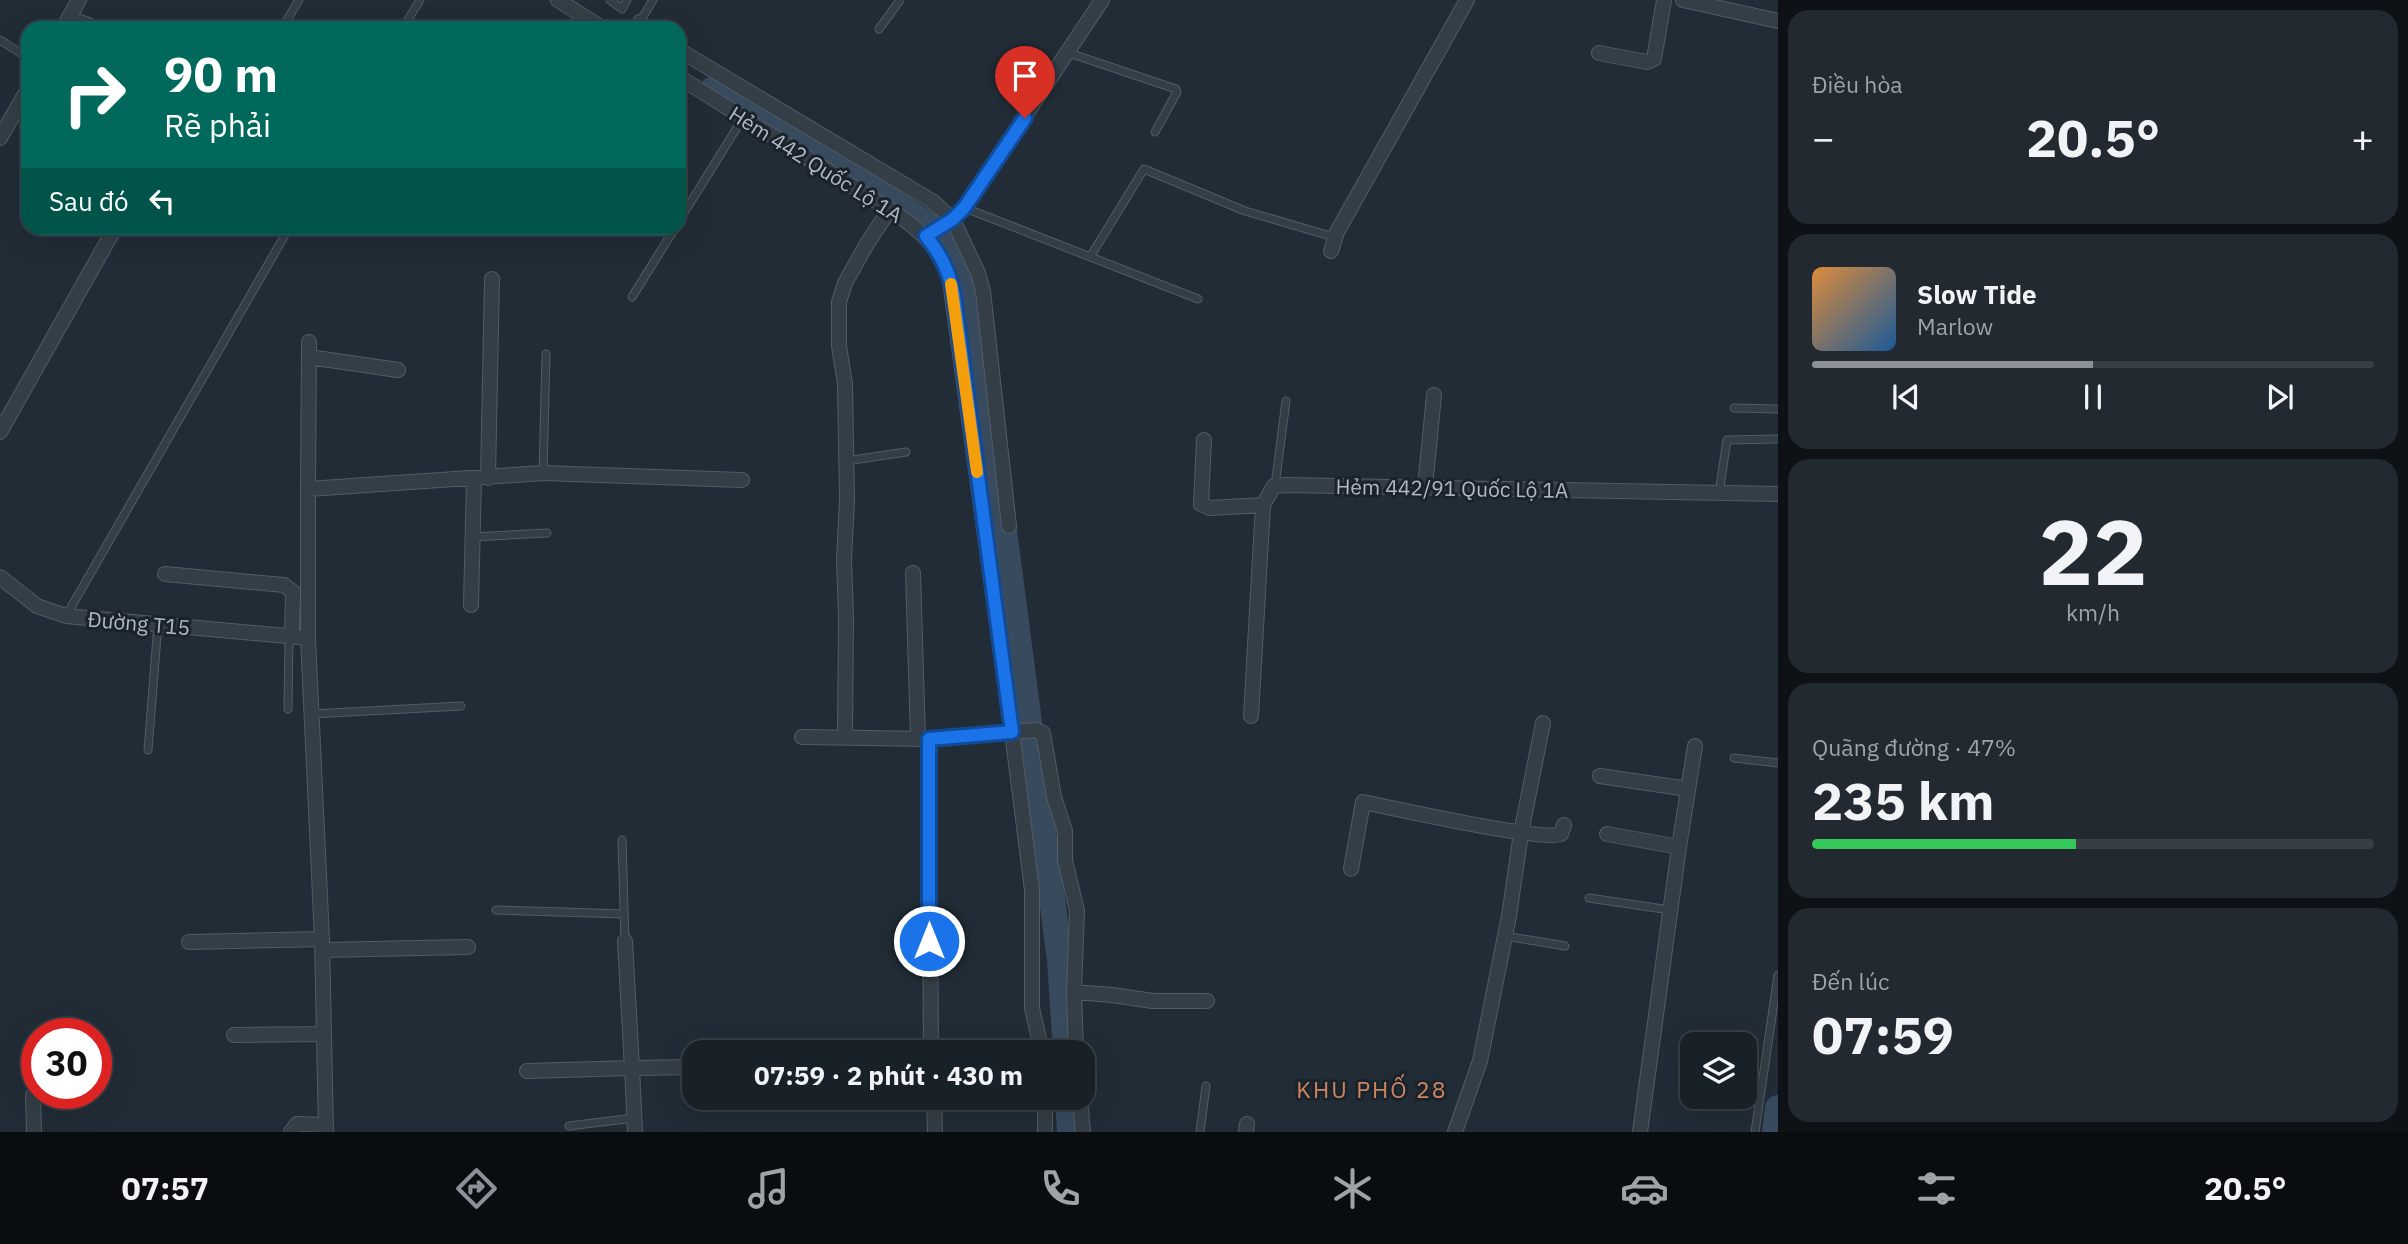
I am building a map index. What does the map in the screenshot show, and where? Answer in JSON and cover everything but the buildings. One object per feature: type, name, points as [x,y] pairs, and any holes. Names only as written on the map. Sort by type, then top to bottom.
[{"type":"street","points":[[67,21],[79,0]]},
{"type":"street","points":[[558,0],[591,21]]},
{"type":"street","points":[[932,232],[953,219],[964,208],[1102,0]]},
{"type":"street","points":[[1333,244],[1467,0]]},
{"type":"street","points":[[1599,53],[1647,62],[1654,59],[1664,0]]},
{"type":"street","points":[[1691,1],[1778,21]]},
{"type":"street","points":[[686,54],[932,201],[953,219],[983,291],[1009,526]]},
{"type":"street","name":"Hẻm 442 Quốc Lộ 1A","points":[[686,85],[932,232],[949,274],[1014,732],[1032,890],[1032,1008],[1039,1040]]},
{"type":"street","points":[[0,138],[21,101]]},
{"type":"street","points":[[845,737],[845,384],[839,346],[839,302],[845,283],[890,209]]},
{"type":"street","points":[[0,432],[110,235]]},
{"type":"street","points":[[471,605],[472,537],[481,478],[492,279]]},
{"type":"street","points":[[291,1132],[297,1124],[326,1129],[323,944],[308,638],[309,349],[398,370]]},
{"type":"street","points":[[1425,488],[1434,395]]},
{"type":"street","points":[[1204,440],[1201,505],[1210,508],[1263,505]]},
{"type":"street","points":[[308,489],[543,473],[742,480]]},
{"type":"street","points":[[1251,716],[1263,505],[1275,486]]},
{"type":"street","name":"Hẻm 442/91 Quốc Lộ 1A","points":[[1275,486],[1778,494]]},
{"type":"street","points":[[913,573],[923,739],[931,1040]]},
{"type":"street","points":[[165,574],[284,585],[293,592],[290,636]]},
{"type":"street","name":"Đường T15","points":[[0,577],[37,606],[66,616],[308,638]]},
{"type":"street","points":[[1455,1132],[1479,1061],[1544,723]]},
{"type":"street","points":[[802,737],[923,739],[1041,731],[1045,736],[1054,797],[1065,831],[1065,860],[1077,911],[1074,992],[1076,1040]]},
{"type":"street","points":[[1640,1132],[1695,746]]},
{"type":"street","points":[[1600,776],[1688,789]]},
{"type":"street","points":[[1351,869],[1363,802],[1521,833],[1555,837],[1561,834],[1564,825]]},
{"type":"street","points":[[1607,834],[1679,847]]},
{"type":"street","points":[[625,941],[635,1125]]},
{"type":"street","points":[[189,942],[468,947]]},
{"type":"street","points":[[1074,992],[1153,1001],[1207,1001]]},
{"type":"street","points":[[234,1035],[324,1034]]},
{"type":"street","points":[[527,1071],[682,1067]]},
{"type":"street","points":[[33,1109],[34,1132]]},
{"type":"street","points":[[934,1110],[935,1132]]},
{"type":"street","points":[[1045,1110],[1045,1132]]},
{"type":"street","points":[[1081,1110],[1083,1132]]},
{"type":"lane","points":[[286,21],[299,0]]},
{"type":"lane","points":[[407,21],[419,0]]},
{"type":"lane","points":[[610,0],[622,9],[627,0]]},
{"type":"lane","points":[[644,21],[653,0]]},
{"type":"lane","points":[[879,29],[900,0]]},
{"type":"lane","points":[[0,40],[21,54]]},
{"type":"lane","points":[[1069,52],[1176,89],[1177,92],[1155,132]]},
{"type":"lane","points":[[686,209],[743,117]]},
{"type":"lane","points":[[1090,257],[1139,173],[1144,169],[1333,244]]},
{"type":"lane","points":[[964,208],[1198,299]]},
{"type":"lane","points":[[66,616],[285,235]]},
{"type":"lane","points":[[632,297],[671,235]]},
{"type":"lane","points":[[543,473],[547,354]]},
{"type":"lane","points":[[1275,486],[1286,401]]},
{"type":"lane","points":[[1734,408],[1778,409]]},
{"type":"lane","points":[[1719,493],[1727,440],[1778,439]]},
{"type":"lane","points":[[846,461],[906,452]]},
{"type":"lane","points":[[472,537],[547,533]]},
{"type":"lane","points":[[148,750],[158,625]]},
{"type":"lane","points":[[288,709],[290,636]]},
{"type":"lane","points":[[312,713],[461,706]]},
{"type":"lane","points":[[1734,758],[1778,763]]},
{"type":"lane","points":[[622,840],[625,941]]},
{"type":"lane","points":[[1589,898],[1670,910]]},
{"type":"lane","points":[[496,911],[624,914]]},
{"type":"lane","points":[[1505,936],[1565,946]]},
{"type":"lane","points":[[1755,1132],[1778,975]]},
{"type":"lane","points":[[1200,1132],[1206,1086]]},
{"type":"lane","points":[[569,1126],[635,1125]]},
{"type":"waterway","points":[[712,90],[853,175],[933,228],[957,248],[967,270],[975,308],[1060,960],[1065,1040]]},
{"type":"waterway","points":[[1775,1132],[1778,1108]]},
{"type":"waterway","points":[[1069,1110],[1070,1132]]},
{"type":"slow traffic","points":[[951,284],[977,472]]},
{"type":"district","name":"KHU PHỐ 28","points":[[1372,1089]]},
{"type":"route","points":[[929,941],[929,739],[1012,732],[954,295],[941,256],[926,236],[953,219],[964,208],[1025,118]]}]
